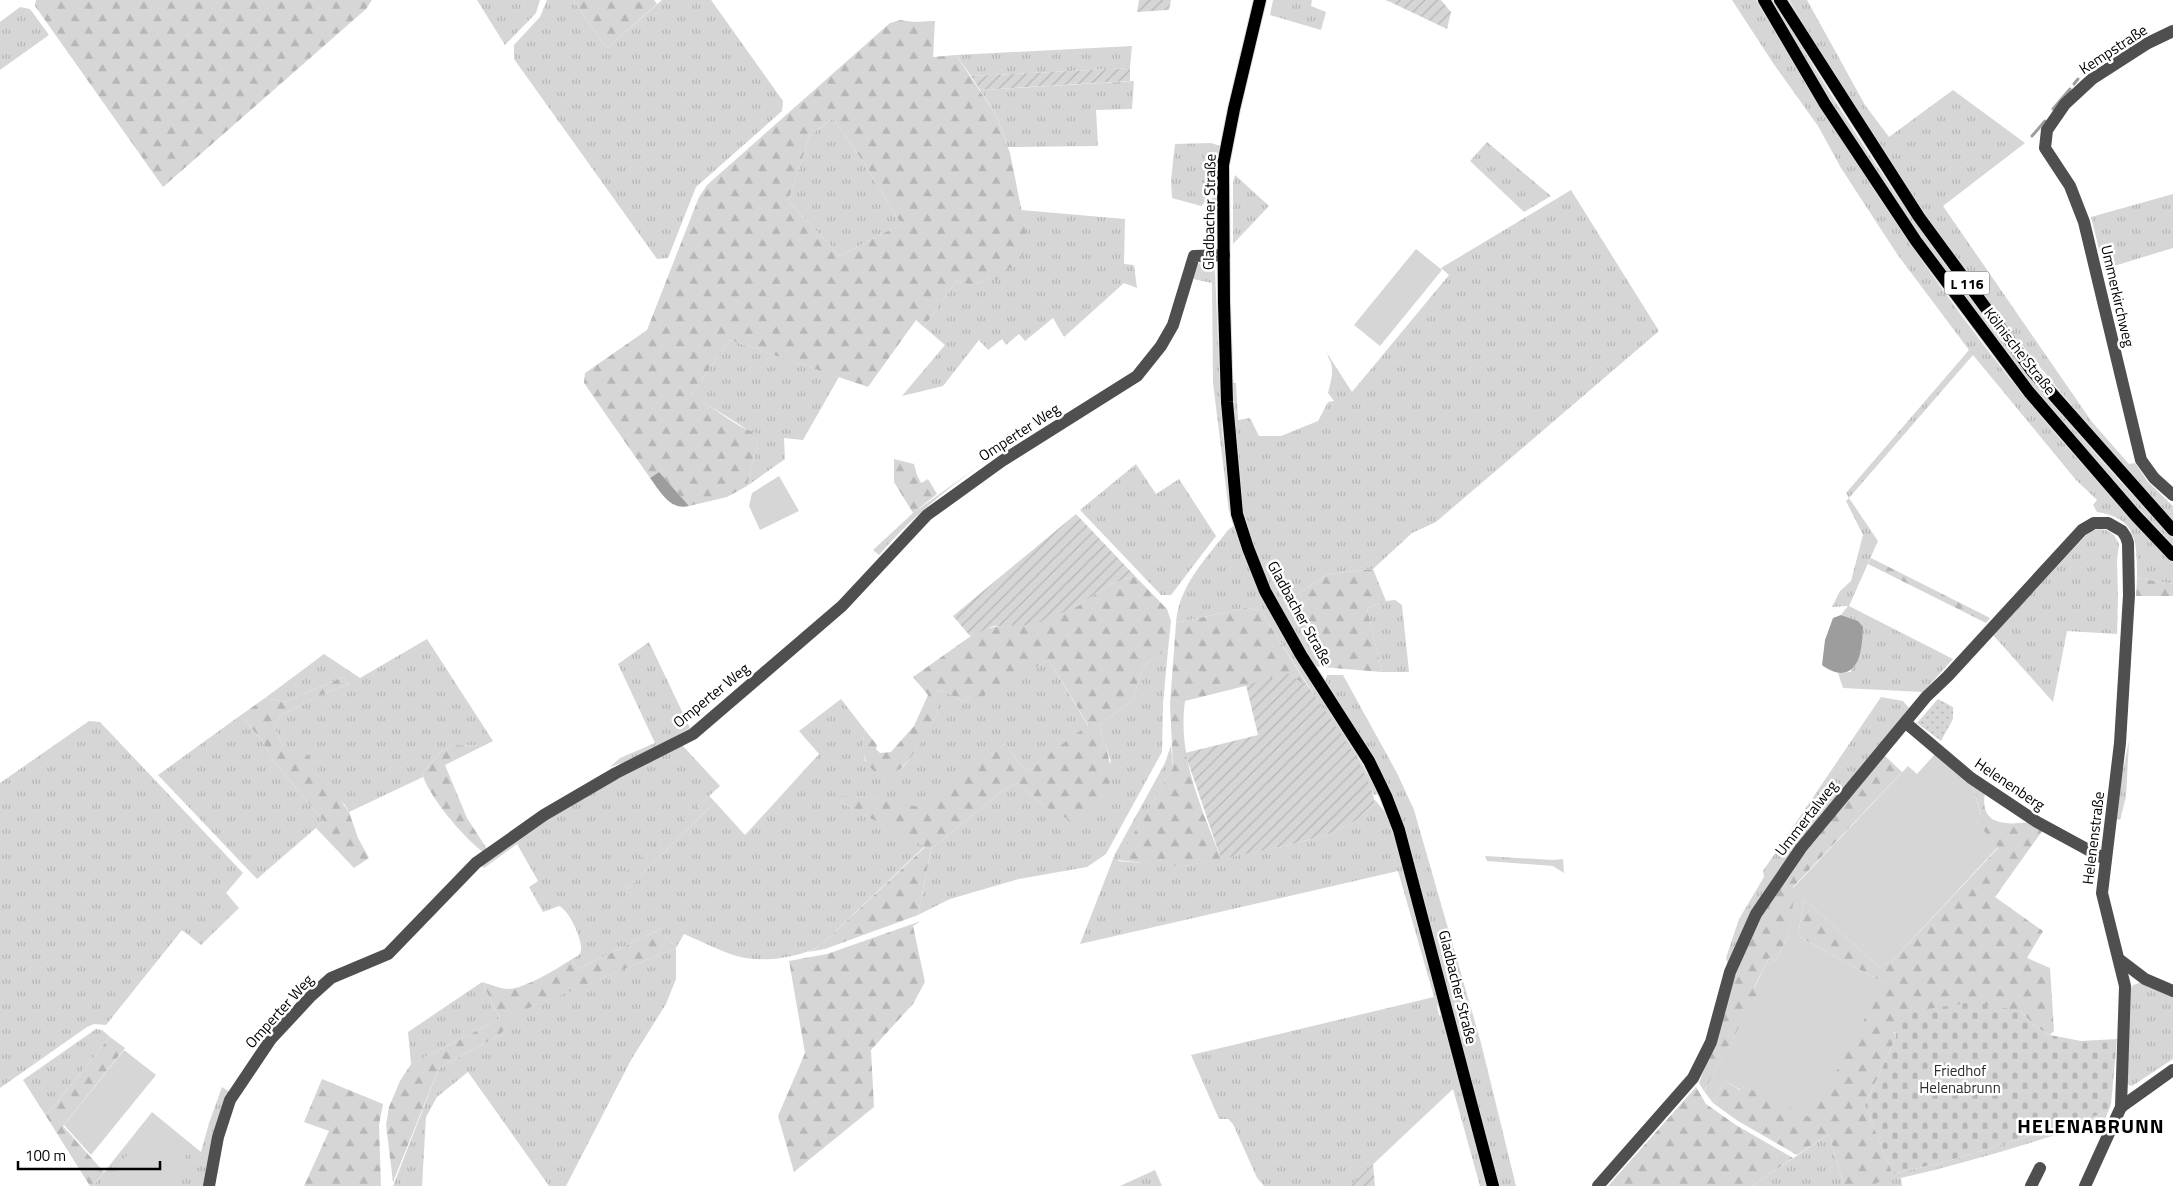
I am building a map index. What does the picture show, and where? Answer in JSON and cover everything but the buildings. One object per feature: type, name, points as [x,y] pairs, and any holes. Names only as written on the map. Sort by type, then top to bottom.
[{"type":"main road","name":"Gladbacher Straße","points":[[1260,0],[1234,109],[1223,165],[1227,402],[1237,514],[1265,591],[1301,656],[1369,761],[1396,822],[1415,885],[1493,1186]]},
{"type":"main road","name":"Kölnische Straße","points":[[1764,0],[1825,104],[1916,241],[2029,392],[2136,516],[2173,555]]},
{"type":"main road","name":"Kölnische Straße","points":[[1780,0],[1919,217],[2032,371],[2173,530]]},
{"type":"street","name":"Kempstraße","points":[[2045,148],[2047,130],[2065,104],[2092,80],[2141,48],[2173,32]]},
{"type":"street","name":"Ummerkirchweg","points":[[2045,148],[2070,186],[2084,222],[2141,460],[2154,478],[2173,495]]},
{"type":"street","name":"Omperter Weg","points":[[209,1186],[218,1137],[230,1100],[271,1039],[331,978],[388,954],[476,863],[544,815],[616,773],[693,734],[842,606],[926,515],[1002,461],[1137,376],[1161,346],[1173,325],[1194,256],[1224,254]]},
{"type":"street","name":"Ummertalweg","points":[[1598,1186],[1693,1078],[1711,1042],[1730,972],[1756,914],[1801,848],[1875,756],[1906,723],[1926,697],[1948,676],[2082,530],[2094,523],[2108,523]]},
{"type":"street","name":"Helenenstraße","points":[[2085,1186],[2121,1107],[2125,986],[2102,893],[2120,742],[2129,595],[2128,544],[2122,531],[2108,523]]},
{"type":"street","name":"Helenenberg","points":[[1906,723],[1971,778],[2037,822],[2105,859]]},
{"type":"street","points":[[2120,960],[2146,979],[2173,991]]},
{"type":"street","points":[[2121,1107],[2173,1070]]},
{"type":"street","points":[[2031,1186],[2040,1168]]},
{"type":"green space","points":[[36,0],[372,0],[366,9],[163,187],[35,6]]},
{"type":"green space","points":[[477,0],[540,0],[536,13],[505,45]]},
{"type":"green space","points":[[547,0],[573,0],[607,48],[662,0],[711,0],[783,101],[782,111],[696,187],[668,258],[657,259],[514,59],[514,45],[540,17]]},
{"type":"green space","points":[[573,0],[654,0],[657,4],[607,48]]},
{"type":"green space","points":[[1139,0],[1171,0],[1169,10],[1137,12]]},
{"type":"green space","points":[[1273,0],[1312,0],[1311,6],[1326,12],[1321,30],[1270,15]]},
{"type":"green space","points":[[1386,0],[1441,0],[1451,12],[1447,29]]},
{"type":"green space","points":[[1732,0],[1756,0],[1845,146],[1941,288],[2010,379],[2049,426],[2173,563],[2173,584],[2137,578],[2137,554],[2132,534],[2128,527],[2121,520],[2097,512],[2093,505],[2097,500],[2076,480],[1973,355],[1849,498],[1846,493],[1969,350],[1897,254],[1841,168],[1818,126],[1773,63]]},
{"type":"green space","points":[[1769,0],[1774,0],[1862,143],[1957,281],[2061,413],[2116,477],[2173,538],[2173,546],[2041,396],[1948,277],[1861,149]]},
{"type":"green space","points":[[1789,0],[1807,0],[1865,105],[1889,137],[1953,90],[2025,143],[1943,206],[2092,422],[2129,464],[2135,463],[2148,482],[2173,506],[2173,521],[2058,389],[1951,252],[1867,128]]},
{"type":"green space","points":[[20,7],[30,9],[49,35],[0,70],[0,22]]},
{"type":"green space","points":[[900,20],[914,22],[935,21],[933,57],[956,55],[996,115],[1010,153],[1026,232],[1025,249],[1020,261],[1018,259],[999,280],[990,277],[973,284],[956,281],[924,327],[916,320],[868,387],[730,340],[691,394],[741,427],[760,434],[747,486],[727,497],[689,506],[659,472],[650,478],[584,383],[585,373],[647,330],[699,197],[707,185],[890,23]],"holes":[[[833,118],[866,166],[901,224],[840,256],[788,201],[810,135]]]},
{"type":"green space","points":[[1132,46],[1130,68],[971,76],[956,55]]},
{"type":"green space","points":[[1130,68],[1130,81],[980,90],[971,76]]},
{"type":"green space","points":[[1134,81],[1132,109],[1096,110],[1098,146],[1008,147],[996,115],[980,90]]},
{"type":"green space","points":[[833,118],[866,166],[901,224],[840,256],[788,201],[810,135]]},
{"type":"green space","points":[[1487,142],[1551,196],[1524,212],[1470,161]]},
{"type":"green space","points":[[1211,143],[1220,146],[1216,171],[1216,229],[1211,234],[1206,234],[1204,229],[1212,202],[1211,182],[1204,203],[1201,206],[1172,198],[1171,180],[1175,144]]},
{"type":"green space","points":[[1235,175],[1269,206],[1233,244],[1233,183]]},
{"type":"green space","points":[[1571,190],[1659,331],[1436,522],[1412,533],[1373,569],[1328,574],[1290,599],[1333,668],[1313,666],[1290,627],[1260,566],[1252,545],[1241,502],[1237,473],[1231,383],[1236,383],[1238,420],[1250,418],[1259,436],[1281,436],[1318,421],[1328,402],[1334,401],[1328,393],[1332,366],[1325,350],[1352,392],[1449,275],[1441,268]]},
{"type":"green space","points":[[2173,194],[2173,248],[2104,269],[2091,217]]},
{"type":"green space","points":[[1021,210],[1125,219],[1124,264],[1134,265],[1137,288],[1124,283],[1064,337],[1053,318],[1025,341],[1019,334],[1006,345],[1002,339],[988,350],[979,340],[943,386],[902,396],[945,345],[924,327],[956,281],[973,284],[990,277],[1026,232]]},
{"type":"green space","points":[[1416,249],[1442,270],[1380,346],[1354,325]]},
{"type":"green space","points":[[1204,261],[1211,264],[1215,271],[1222,431],[1232,504],[1229,512],[1213,383],[1212,283],[1193,279],[1198,264]]},
{"type":"green space","points":[[730,340],[839,377],[803,440],[784,438],[785,459],[747,486],[758,442],[751,432],[691,394]]},
{"type":"green space","points":[[894,459],[914,464],[921,483],[928,479],[937,494],[913,513],[894,482]]},
{"type":"green space","points":[[1136,464],[1156,494],[1179,479],[1216,536],[1171,595],[1161,595],[1080,510]]},
{"type":"green space","points":[[980,465],[927,507],[879,555],[873,550],[913,513]]},
{"type":"green space","points":[[779,476],[799,511],[760,530],[749,506],[752,493]]},
{"type":"green space","points":[[1849,498],[1878,541],[1849,606],[1953,659],[1923,692],[1843,688],[1838,673],[1851,672],[1858,621],[1841,615],[1848,606],[1832,607],[1840,591],[1851,581],[1863,535],[1846,501]]},
{"type":"green space","points":[[1076,514],[1135,576],[1111,584],[1076,607],[1032,625],[994,626],[970,636],[953,616]]},
{"type":"green space","points":[[1235,525],[1259,588],[1273,618],[1378,794],[1374,795],[1363,771],[1260,610],[1245,608],[1176,623],[1182,597],[1195,573],[1228,530]]},
{"type":"green space","points":[[2098,529],[2106,530],[2114,535],[2119,544],[2117,561],[2117,634],[2067,631],[2053,702],[1993,635],[2089,532]]},
{"type":"green space","points":[[1871,558],[1990,618],[1986,623],[1868,564]]},
{"type":"green space","points":[[1373,569],[1386,601],[1367,608],[1382,672],[1333,668],[1290,599],[1328,574]]},
{"type":"green space","points":[[1135,576],[1167,609],[1171,621],[1168,650],[1151,659],[1146,664],[1140,674],[1134,700],[1099,725],[1106,746],[1110,777],[1105,797],[1098,807],[1075,823],[1044,806],[1018,783],[1005,789],[931,849],[918,915],[825,949],[808,952],[820,946],[925,847],[840,802],[842,796],[860,796],[919,807],[1005,744],[1026,771],[1088,725],[1049,660],[972,702],[969,697],[963,702],[948,693],[937,690],[935,696],[938,712],[923,740],[900,769],[882,774],[870,767],[864,754],[863,737],[865,730],[877,745],[876,749],[880,753],[891,752],[914,726],[928,695],[913,677],[978,631],[1076,607],[1111,584]]},
{"type":"green space","points":[[2137,578],[2173,584],[2173,596],[2136,596]]},
{"type":"green space","points":[[1395,600],[1402,605],[1409,672],[1382,672],[1367,608],[1386,601]]},
{"type":"green space","points":[[1245,608],[1260,610],[1306,683],[1302,683],[1289,675],[1185,701],[1183,722],[1188,762],[1199,801],[1221,859],[1184,866],[1118,860],[1173,768],[1170,704],[1176,623]]},
{"type":"green space","points":[[427,639],[493,741],[483,746],[453,745],[443,750],[422,773],[423,777],[349,812],[345,805],[283,747],[275,729],[280,716],[316,697],[349,684],[343,677],[285,702],[265,698],[324,654],[360,678]]},
{"type":"green space","points":[[649,642],[690,728],[637,758],[610,767],[620,758],[655,743],[618,664]]},
{"type":"green space","points":[[1168,650],[1163,704],[1162,752],[1106,854],[1087,867],[1019,879],[950,899],[918,915],[931,849],[1005,789],[1018,783],[1044,806],[1111,762],[1099,725],[1134,700],[1140,674],[1146,664],[1151,659]]},
{"type":"green space","points":[[1049,660],[1088,726],[1026,771],[1005,744],[919,808],[860,796],[840,802],[925,846],[820,946],[784,958],[754,959],[730,954],[684,934],[676,948],[660,929],[578,969],[572,959],[579,955],[581,946],[574,926],[567,913],[559,906],[543,912],[529,887],[538,881],[517,844],[484,868],[482,866],[579,797],[682,745],[720,786],[619,879],[627,889],[715,802],[745,835],[819,754],[799,731],[841,699],[865,730],[863,739],[865,761],[903,767],[914,754],[938,712],[934,696],[937,690],[948,693],[963,702],[969,697],[972,701]]},
{"type":"green space","points":[[1289,674],[1302,683],[1306,683],[1335,725],[1366,776],[1375,804],[1355,821],[1332,833],[1293,844],[1221,859],[1185,753],[1258,735],[1246,685]]},
{"type":"green space","points":[[1327,675],[1343,675],[1397,773],[1414,810],[1481,1043],[1516,1186],[1500,1186],[1413,864],[1325,682]]},
{"type":"green space","points":[[343,677],[349,684],[316,697],[280,716],[275,729],[283,747],[302,747],[349,812],[358,838],[369,858],[354,868],[316,828],[324,821],[274,762],[263,742],[241,715],[265,698],[285,702]]},
{"type":"green space","points":[[1881,697],[1903,701],[1909,708],[1728,964],[1726,958],[1739,919],[1764,877],[1763,871]]},
{"type":"green space","points":[[1938,699],[1953,707],[1953,719],[1941,741],[1917,723]]},
{"type":"green space","points":[[241,715],[263,742],[274,762],[324,821],[257,879],[158,775]]},
{"type":"green space","points":[[89,721],[100,722],[243,873],[226,893],[239,908],[201,945],[182,930],[106,1025],[94,1024],[87,1027],[0,1088],[0,783]]},
{"type":"green space","points":[[2129,741],[2126,797],[2120,820],[2116,818],[2118,794]]},
{"type":"green space","points":[[453,745],[483,746],[445,765],[467,818],[487,849],[483,852],[466,837],[448,816],[431,793],[422,773],[443,750]]},
{"type":"green space","points":[[1171,745],[1173,768],[1118,861],[1184,866],[1293,844],[1332,833],[1355,821],[1375,804],[1375,800],[1385,812],[1401,855],[1440,1002],[1437,1006],[1439,1015],[1444,1017],[1486,1186],[1480,1186],[1453,1089],[1350,1186],[1264,1186],[1257,1178],[1233,1124],[1228,1119],[1219,1119],[1191,1055],[1434,997],[1398,871],[1080,944],[1115,854],[1165,763]]},
{"type":"green space","points":[[1883,754],[1902,772],[1793,887],[1796,891],[1788,937],[1775,961],[1769,958],[1754,987],[1760,990],[1704,1091],[1699,1083],[1716,1037],[1728,993],[1760,917],[1830,815]]},
{"type":"green space","points":[[1935,754],[1972,784],[1981,815],[1977,823],[1998,847],[1892,961],[1879,967],[1804,899],[1798,936],[1884,983],[1811,1118],[1743,1086],[1741,1090],[1725,1081],[1713,1103],[1704,1091],[1759,991],[1754,988],[1769,958],[1775,961],[1788,937],[1795,891],[1793,888],[1908,766],[1917,774]]},
{"type":"green space","points":[[1972,784],[1985,793],[1984,804],[1986,812],[1996,821],[2004,823],[2030,822],[2043,830],[1995,897],[2043,931],[2027,958],[2050,968],[2054,1031],[2050,1035],[2036,1027],[2020,1011],[1894,1032],[1896,1037],[1865,1105],[1893,1174],[1872,1186],[1844,1186],[1829,1134],[1797,1155],[1738,1121],[1713,1103],[1725,1081],[1740,1090],[1743,1086],[1768,1096],[1884,983],[1798,936],[1804,899],[1879,967],[1892,961],[1998,848],[1977,823],[1981,814]]},
{"type":"green space","points":[[709,796],[715,802],[627,889],[618,879]]},
{"type":"green space","points":[[1485,856],[1563,859],[1564,873],[1553,866],[1487,861]]},
{"type":"green space","points":[[921,921],[913,926],[925,982],[913,1004],[871,1050],[874,1107],[794,1172],[778,1116],[805,1053],[789,961],[827,954]]},
{"type":"green space","points":[[660,929],[676,948],[509,1016],[507,1026],[500,1035],[439,1068],[393,1182],[386,1125],[389,1107],[400,1081],[411,1064],[500,1019],[482,982],[509,989],[523,986],[572,959],[578,969]]},
{"type":"green space","points":[[676,948],[676,979],[666,1004],[631,1060],[566,1186],[549,1186],[468,1072],[437,1097],[426,1117],[422,1186],[393,1186],[439,1068],[500,1035],[507,1026],[508,1016]]},
{"type":"green space","points":[[482,982],[500,1019],[411,1064],[408,1032]]},
{"type":"green space","points":[[2140,983],[2173,996],[2173,1059],[2132,1086],[2126,1084],[2129,991],[2133,985]]},
{"type":"green space","name":"Friedhof Helenabrunn","points":[[1973,1002],[2020,1011],[2036,1027],[2050,1035],[2081,1041],[2117,1039],[2111,1104],[2108,1112],[1948,1161],[1893,1174],[1865,1105],[1896,1037],[1894,1026],[1909,1012]]},
{"type":"green space","points":[[96,1029],[102,1030],[110,1037],[46,1116],[23,1080]]},
{"type":"green space","points":[[110,1037],[125,1048],[63,1126],[104,1172],[93,1186],[90,1186],[46,1116]]},
{"type":"green space","points":[[124,1050],[156,1075],[91,1155],[64,1125]]},
{"type":"green space","points":[[322,1079],[383,1104],[379,1125],[381,1186],[304,1186],[329,1131],[304,1122]]},
{"type":"green space","points":[[222,1087],[230,1092],[205,1186],[93,1186],[152,1112],[201,1152]]},
{"type":"green space","points":[[1696,1087],[1706,1104],[1736,1125],[1793,1158],[1752,1186],[1608,1186]]},
{"type":"green space","points":[[2108,1112],[2105,1119],[2080,1127],[1978,1158],[1901,1178],[1902,1186],[1872,1186],[1889,1175],[1948,1161]]},
{"type":"green space","points":[[156,1118],[192,1147],[164,1186],[103,1186]]},
{"type":"green space","points":[[1829,1134],[1844,1186],[1752,1186]]},
{"type":"green space","points":[[1373,1164],[1375,1186],[1350,1186]]},
{"type":"green space","points":[[1155,1170],[1162,1186],[1120,1186]]},
{"type":"shaded area","points":[[659,472],[689,506],[676,506],[666,499],[650,478]]},
{"type":"shaded area","points":[[1841,615],[1858,621],[1863,627],[1861,648],[1857,662],[1853,668],[1841,673],[1822,665],[1825,640],[1833,618]]},
{"type":"waterway","points":[[2074,84],[2078,79]]},
{"type":"waterway","points":[[2053,109],[2070,89]]},
{"type":"waterway","points":[[2032,136],[2045,121]]},
{"type":"district","name":"HELENABRUNN","points":[[2091,1125]]}]
